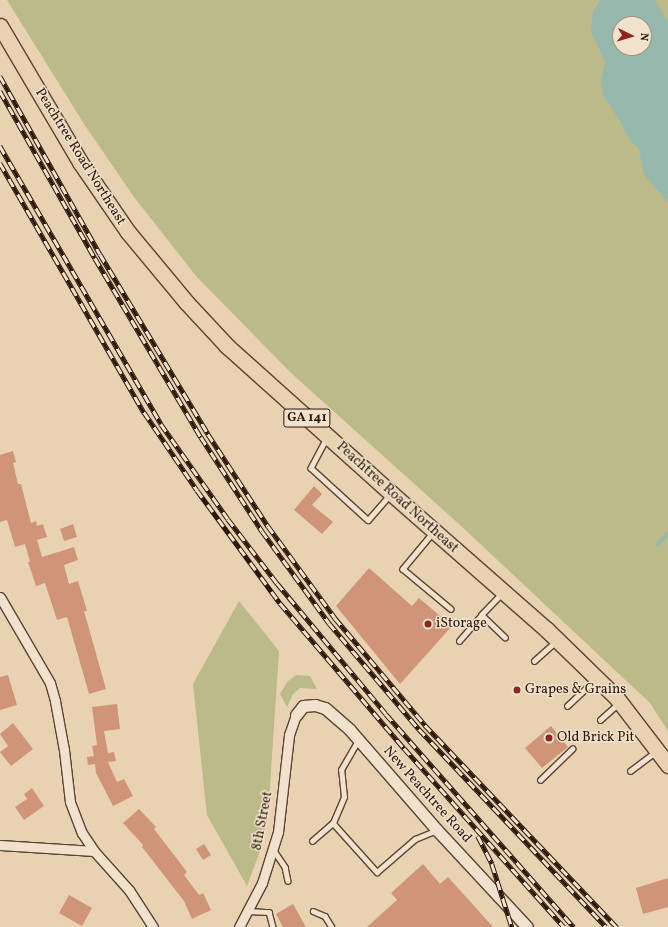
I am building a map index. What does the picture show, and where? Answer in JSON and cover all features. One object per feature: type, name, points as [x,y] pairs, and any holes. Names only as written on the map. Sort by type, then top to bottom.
[{"type":"highway","name":"Peachtree Road Northeast","points":[[0,26],[80,162],[128,232],[188,303],[227,346],[504,592],[597,678],[620,702],[658,749],[668,765]]},
{"type":"street","points":[[0,597],[50,683],[55,701],[64,750],[70,802],[82,833],[94,851],[129,890],[153,927]]},
{"type":"street","name":"New Peachtree Road","points":[[296,715],[303,706],[315,705],[325,708],[358,740],[437,830],[527,927]]},
{"type":"street","name":"8th Street","points":[[239,927],[262,883],[273,849],[282,806],[289,735],[296,715]]},
{"type":"street","points":[[0,845],[94,851]]},
{"type":"lane","points":[[328,436],[311,468],[368,520],[391,493]]},
{"type":"lane","points":[[434,531],[403,569],[451,609]]},
{"type":"lane","points":[[459,642],[504,592]]},
{"type":"lane","points":[[482,615],[505,637]]},
{"type":"lane","points":[[534,661],[557,640]]},
{"type":"lane","points":[[567,706],[597,678]]},
{"type":"lane","points":[[600,720],[620,702]]},
{"type":"lane","points":[[312,841],[333,823],[344,797],[341,770],[358,740]]},
{"type":"lane","points":[[540,780],[572,749]]},
{"type":"lane","points":[[630,771],[658,749]]},
{"type":"lane","points":[[333,823],[377,872],[415,839],[437,830]]},
{"type":"lane","points":[[273,849],[286,867],[288,881]]},
{"type":"lane","points":[[312,911],[325,916],[332,927]]},
{"type":"lane","points":[[248,912],[269,912],[274,927]]},
{"type":"shaded area","points":[[7,0],[668,0],[668,731],[650,703],[460,525],[290,372],[196,276],[134,197],[84,124]]},
{"type":"shaded area","points":[[239,601],[279,651],[268,816],[260,851],[247,886],[207,815],[193,684]]},
{"type":"shaded area","points":[[296,675],[310,676],[317,689],[300,688],[293,694],[287,707],[280,694],[287,682]]},
{"type":"water","points":[[600,0],[655,0],[668,23],[668,202],[644,175],[639,149],[629,139],[619,119],[603,96],[601,81],[605,62],[591,31],[593,12]]},
{"type":"building","points":[[13,451],[16,462],[13,463],[18,484],[21,484],[31,523],[36,521],[37,526],[43,524],[47,537],[37,540],[42,557],[74,547],[78,560],[64,565],[69,584],[78,581],[87,611],[84,611],[106,689],[89,694],[67,617],[57,620],[45,583],[36,586],[28,562],[30,562],[25,544],[15,547],[7,520],[0,522],[0,455]]},
{"type":"building","points":[[314,486],[322,494],[312,505],[333,522],[322,534],[294,510]]},
{"type":"building","points":[[73,524],[77,537],[64,541],[60,529]]},
{"type":"building","points":[[369,568],[412,606],[419,598],[452,626],[400,684],[336,606]]},
{"type":"building","points":[[8,675],[17,705],[0,710],[0,677]]},
{"type":"building","points":[[117,704],[120,729],[104,731],[108,753],[114,752],[116,761],[108,762],[117,782],[124,779],[133,796],[113,806],[96,773],[95,764],[88,765],[87,757],[94,756],[92,746],[97,745],[92,707]]},
{"type":"building","points":[[13,723],[33,749],[11,766],[0,752],[8,746],[0,734]]},
{"type":"building","points":[[551,726],[568,747],[542,768],[525,748]]},
{"type":"building","points":[[32,788],[44,806],[24,820],[15,807],[27,799],[24,794]]},
{"type":"building","points":[[139,809],[156,827],[154,829],[187,872],[184,875],[199,895],[203,893],[211,910],[192,919],[184,901],[142,847],[143,845],[123,823]]},
{"type":"building","points":[[204,844],[211,855],[203,860],[196,849]]},
{"type":"building","points":[[423,864],[440,884],[448,877],[493,927],[367,927],[397,900],[391,893]]},
{"type":"building","points":[[668,878],[668,907],[643,914],[636,888]]},
{"type":"building","points":[[69,895],[92,908],[82,926],[59,913]]},
{"type":"building","points":[[293,904],[306,927],[283,927],[276,914]]},
{"type":"waterway","points":[[658,544],[668,534]]},
{"type":"railway","points":[[0,76],[100,254],[208,434],[268,526],[335,618],[425,725],[617,927]]},
{"type":"railway","points":[[0,91],[95,258],[201,437],[262,531],[329,623],[419,729],[606,927]]},
{"type":"railway","points":[[0,146],[161,424],[228,519],[277,583],[386,714],[574,927]]},
{"type":"railway","points":[[0,163],[144,412],[197,490],[280,603],[404,748],[564,927]]},
{"type":"railway","points":[[478,836],[492,864],[512,927]]},
{"type":"place","name":"iStorage","points":[[428,624]]},
{"type":"place","name":"Grapes & Grains","points":[[517,690]]},
{"type":"place","name":"Old Brick Pit","points":[[549,738]]}]
